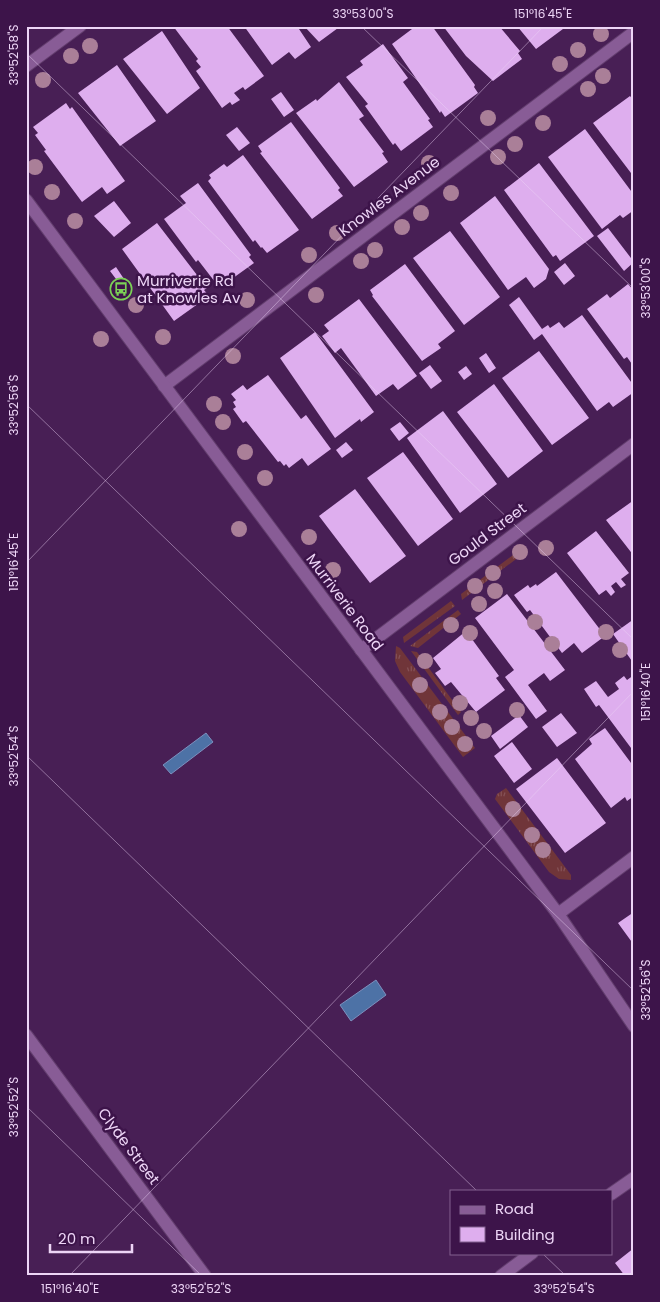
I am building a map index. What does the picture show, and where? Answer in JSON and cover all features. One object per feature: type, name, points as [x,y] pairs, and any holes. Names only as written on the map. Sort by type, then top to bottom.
[{"type":"street","points":[[26,66],[80,26]]},
{"type":"street","name":"Knowles Avenue","points":[[164,386],[634,32]]},
{"type":"street","name":"Murriverie Road","points":[[26,200],[558,914],[634,1026]]},
{"type":"street","name":"Gould Street","points":[[361,650],[634,444]]},
{"type":"street","points":[[558,914],[634,857]]},
{"type":"street","name":"Clyde Street","points":[[26,1035],[205,1276]]},
{"type":"street","points":[[612,1193],[634,1178]]},
{"type":"street","points":[[501,1276],[531,1254]]},
{"type":"green space","points":[[521,549],[524,553],[462,600],[461,594]]},
{"type":"green space","points":[[451,601],[455,606],[404,643],[403,637]]},
{"type":"green space","points":[[458,610],[461,614],[418,648],[410,646]]},
{"type":"green space","points":[[396,646],[400,648],[475,748],[463,757],[400,672],[395,661]]},
{"type":"green space","points":[[411,651],[417,652],[461,712],[458,715]]},
{"type":"green space","points":[[506,788],[571,875],[571,880],[559,879],[549,872],[495,799],[497,794]]},
{"type":"water","points":[[206,733],[213,742],[171,774],[163,765]]},
{"type":"water","points":[[376,980],[386,995],[351,1021],[340,1005]]},
{"type":"building","points":[[173,26],[227,26],[264,76],[245,90],[243,87],[234,93],[240,100],[232,105],[230,102],[222,108],[196,71],[201,67],[196,61],[198,59]]},
{"type":"building","points":[[244,26],[297,26],[311,47],[295,59],[289,52],[272,65]]},
{"type":"building","points":[[304,26],[336,26],[338,28],[319,42]]},
{"type":"building","points":[[416,26],[432,26],[475,85],[474,87],[478,93],[445,117],[441,111],[440,113],[392,44]]},
{"type":"building","points":[[443,26],[499,26],[520,51],[518,53],[522,59],[493,81],[466,56]]},
{"type":"building","points":[[517,26],[567,26],[536,49]]},
{"type":"building","points":[[162,31],[200,88],[167,114],[123,59]]},
{"type":"building","points":[[383,44],[408,78],[403,82],[430,119],[428,120],[433,127],[401,151],[395,143],[393,145],[365,106],[368,104],[346,77],[363,65],[360,61]]},
{"type":"building","points":[[117,65],[156,121],[120,146],[78,93]]},
{"type":"building","points":[[339,82],[364,116],[359,119],[384,152],[382,153],[388,162],[354,187],[296,113],[316,99],[317,101]]},
{"type":"building","points":[[281,92],[294,110],[284,117],[271,99]]},
{"type":"building","points":[[630,96],[634,101],[634,177],[593,123]]},
{"type":"building","points":[[66,103],[70,109],[72,107],[125,181],[107,194],[102,187],[82,202],[44,151],[46,150],[35,135],[38,133],[33,127]]},
{"type":"building","points":[[291,122],[340,188],[338,190],[343,196],[312,219],[260,153],[262,152],[258,146]]},
{"type":"building","points":[[237,127],[250,143],[239,151],[226,135]]},
{"type":"building","points":[[585,129],[634,195],[634,210],[623,218],[620,215],[602,229],[548,157]]},
{"type":"building","points":[[243,155],[299,230],[267,253],[255,240],[253,242],[208,181],[211,178],[209,175],[224,164],[227,167]]},
{"type":"building","points":[[539,163],[594,236],[560,261],[556,255],[553,257],[504,190]]},
{"type":"building","points":[[198,183],[251,255],[249,257],[254,263],[222,286],[217,281],[215,282],[198,260],[196,262],[164,219],[186,203],[180,196]]},
{"type":"building","points":[[495,196],[549,269],[546,279],[534,288],[526,277],[508,290],[460,223]]},
{"type":"building","points":[[114,201],[131,223],[114,237],[94,216]]},
{"type":"building","points":[[157,223],[207,288],[204,290],[209,296],[174,321],[122,249]]},
{"type":"building","points":[[608,228],[634,262],[624,271],[597,236]]},
{"type":"building","points":[[450,231],[500,297],[464,325],[413,258]]},
{"type":"building","points":[[565,263],[575,276],[564,285],[554,272]]},
{"type":"building","points":[[405,264],[455,331],[438,344],[441,348],[422,361],[372,296],[370,290]]},
{"type":"building","points":[[116,267],[124,279],[119,283],[110,271]]},
{"type":"building","points":[[628,284],[634,291],[634,367],[627,357],[624,359],[587,309],[607,294],[610,298]]},
{"type":"building","points":[[519,297],[542,329],[548,325],[550,328],[559,322],[564,328],[582,315],[634,386],[634,392],[613,407],[609,402],[597,411],[542,334],[534,340],[509,305]]},
{"type":"building","points":[[359,299],[417,376],[398,390],[393,384],[376,396],[341,348],[335,353],[322,336],[329,331],[324,325]]},
{"type":"building","points":[[315,332],[374,412],[361,422],[360,419],[335,438],[280,358]]},
{"type":"building","points":[[539,351],[589,418],[552,445],[502,378]]},
{"type":"building","points":[[486,353],[496,368],[489,373],[479,358]]},
{"type":"building","points":[[430,365],[442,381],[431,389],[419,373]]},
{"type":"building","points":[[466,366],[472,374],[464,380],[458,372]]},
{"type":"building","points":[[268,375],[301,419],[306,415],[331,449],[308,466],[302,458],[289,468],[286,464],[284,466],[280,461],[278,462],[246,421],[243,423],[233,409],[236,407],[233,402],[236,400],[231,394],[243,385],[247,390]]},
{"type":"building","points":[[494,384],[543,451],[508,478],[457,412]]},
{"type":"building","points":[[443,411],[497,484],[460,513],[407,438]]},
{"type":"building","points":[[400,422],[409,433],[399,441],[390,429]]},
{"type":"building","points":[[346,442],[353,450],[342,458],[336,450]]},
{"type":"building","points":[[403,452],[453,519],[418,546],[367,478]]},
{"type":"building","points":[[355,489],[406,556],[370,583],[319,516]]},
{"type":"building","points":[[634,500],[634,556],[606,520]]},
{"type":"building","points":[[596,531],[629,573],[621,579],[626,585],[621,588],[616,582],[611,586],[615,592],[611,596],[606,590],[599,595],[567,553]]},
{"type":"building","points":[[556,572],[605,636],[582,653],[574,643],[562,653],[530,610],[527,612],[514,595],[528,585],[530,588],[536,584],[537,586]]},
{"type":"building","points":[[507,594],[565,670],[550,681],[544,673],[528,685],[547,711],[536,719],[505,677],[514,670],[475,618]]},
{"type":"building","points":[[634,619],[634,664],[613,634]]},
{"type":"building","points":[[466,631],[499,676],[496,678],[505,690],[476,712],[451,682],[445,686],[435,673],[441,669],[433,658]]},
{"type":"building","points":[[634,675],[634,752],[599,705],[596,707],[584,689],[596,681],[608,697],[619,689],[615,683],[624,676],[627,680]]},
{"type":"building","points":[[561,713],[577,733],[557,747],[542,727]]},
{"type":"building","points":[[519,715],[528,727],[500,749],[491,736]]},
{"type":"building","points":[[605,728],[634,767],[634,796],[627,801],[625,797],[611,808],[575,759],[592,744],[589,739]]},
{"type":"building","points":[[512,742],[532,769],[514,783],[494,756]]},
{"type":"building","points":[[557,758],[606,823],[565,853],[516,789]]},
{"type":"building","points":[[634,912],[634,945],[618,923]]},
{"type":"building","points":[[634,1248],[634,1276],[625,1276],[615,1263]]},
{"type":"place","name":"Murriverie Rd at Knowles Av","points":[[121,289]]}]
